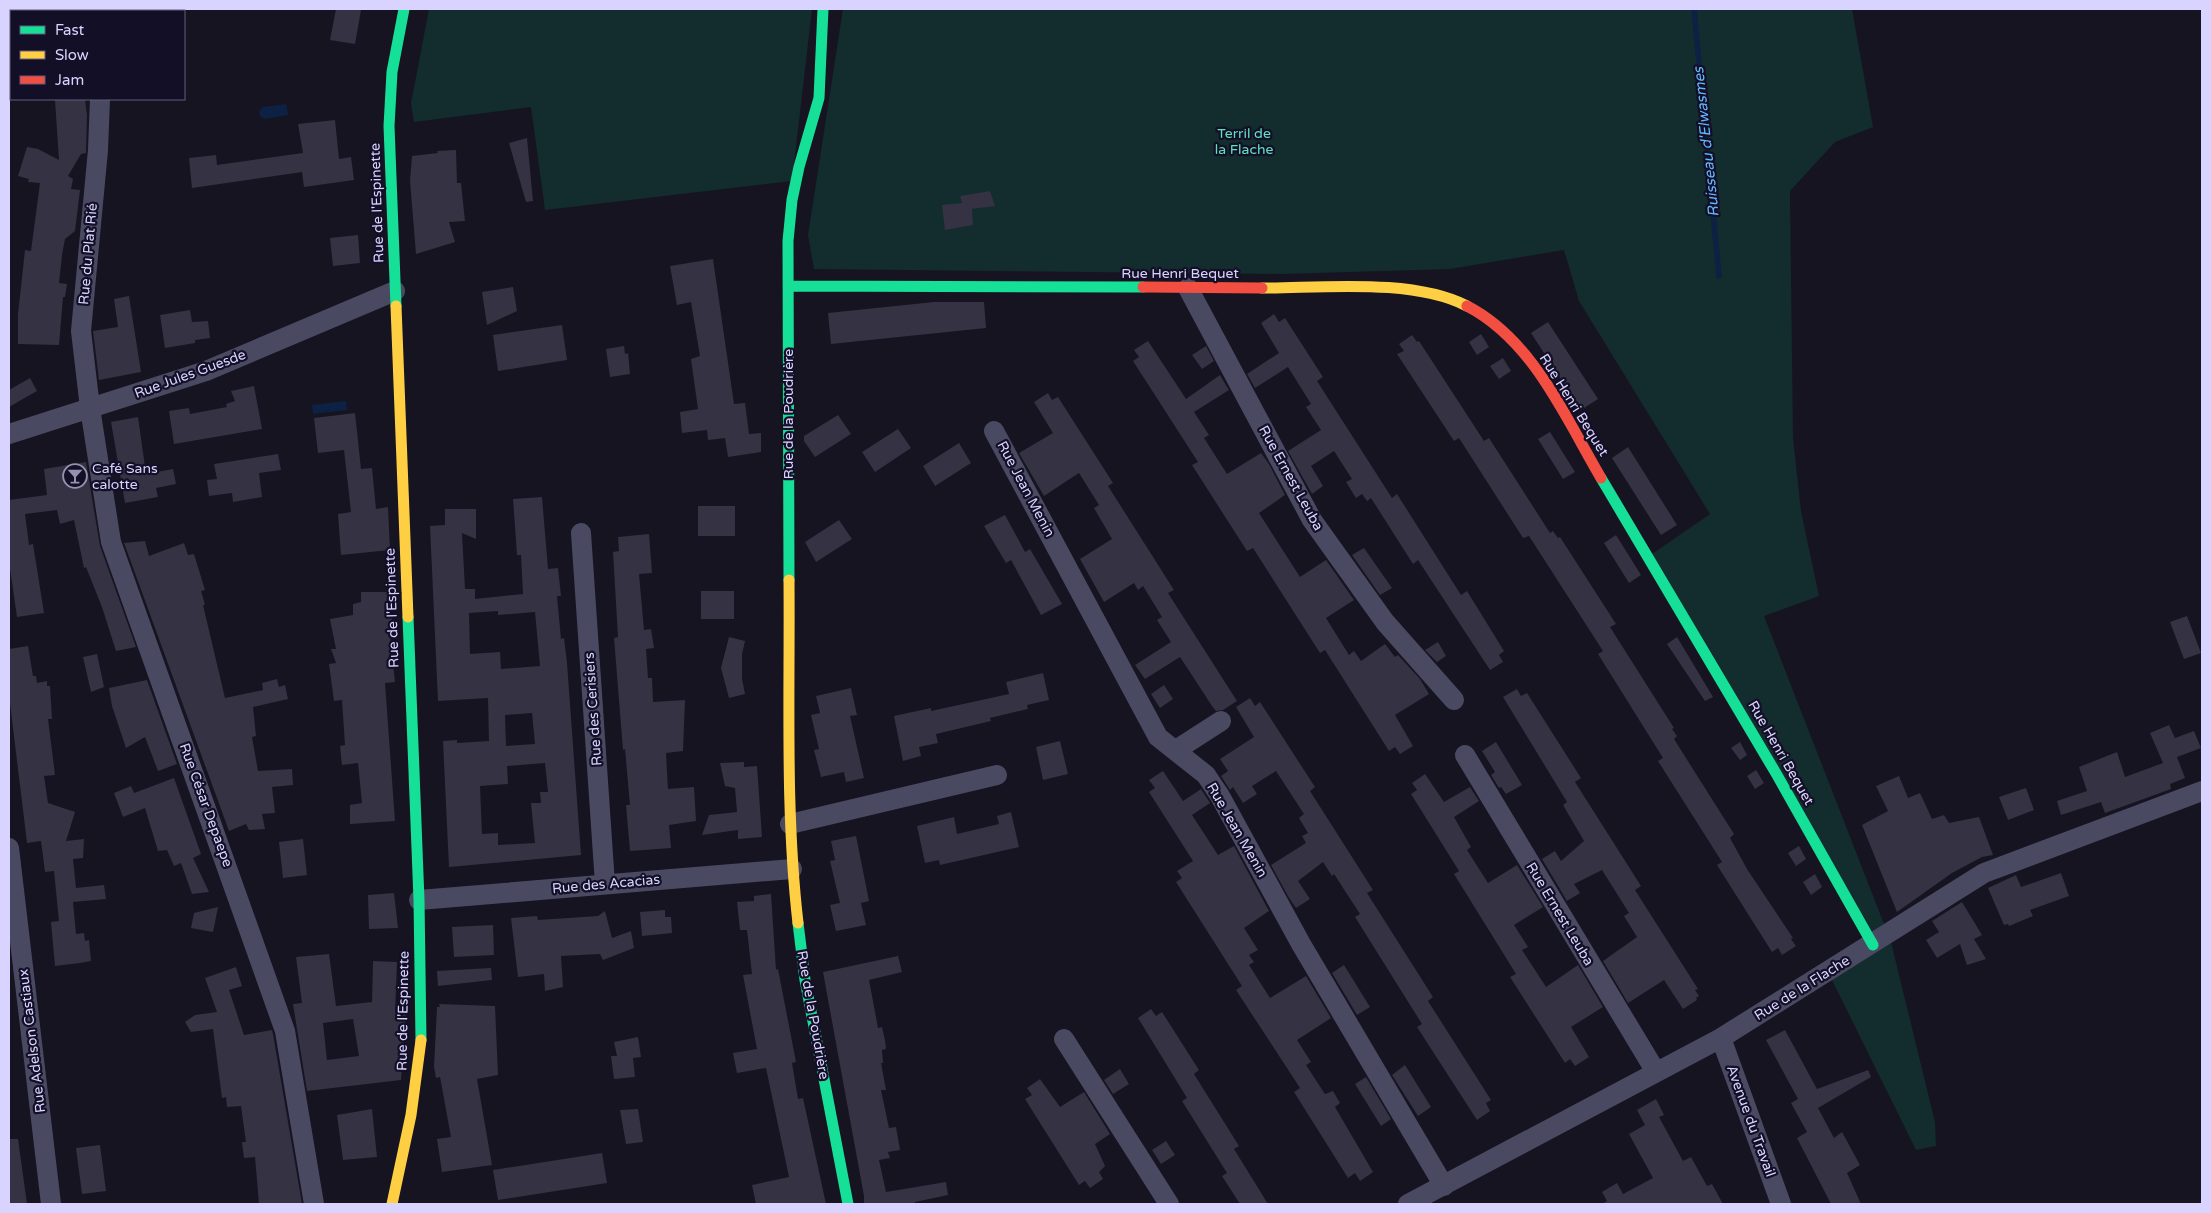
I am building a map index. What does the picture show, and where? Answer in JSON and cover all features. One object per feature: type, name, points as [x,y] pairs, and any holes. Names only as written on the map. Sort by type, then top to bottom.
[{"type":"street","name":"Rue de l'Espinette","points":[[392,1204],[413,1105],[419,1060],[419,900],[394,291],[389,101],[392,72],[404,9]]},
{"type":"street","name":"Rue de la Poudrière","points":[[823,9],[819,98],[808,133],[792,200],[788,241],[790,824],[792,869],[805,980],[848,1204]]},
{"type":"street","name":"Rue du Plat Rié","points":[[90,408],[81,331],[98,150],[100,100]]},
{"type":"street","name":"Rue Henri Bequet","points":[[788,286],[1394,288],[1426,291],[1455,300],[1488,317],[1511,338],[1540,373],[1777,775],[1873,944]]},
{"type":"street","name":"Rue Ernest Leuba","points":[[1188,288],[1312,520],[1385,622],[1454,700]]},
{"type":"street","name":"Rue Jules Guesde","points":[[9,434],[206,371],[394,291]]},
{"type":"street","name":"Rue César Depaepe","points":[[90,408],[111,542],[286,1031],[314,1204]]},
{"type":"street","name":"Rue Jean Menin","points":[[994,430],[1158,736],[1206,775],[1220,796],[1301,944],[1444,1186]]},
{"type":"street","name":"Rue des Cerisiers","points":[[580,533],[605,884]]},
{"type":"street","points":[[1176,750],[1221,721]]},
{"type":"street","name":"Rue Ernest Leuba","points":[[1465,755],[1656,1072]]},
{"type":"street","points":[[790,824],[997,775]]},
{"type":"street","name":"Rue de la Flache","points":[[1408,1204],[1721,1038],[1984,874],[2202,791]]},
{"type":"street","name":"Rue Adelson Castiaux","points":[[9,848],[51,1204]]},
{"type":"street","name":"Rue des Acacias","points":[[419,900],[792,869]]},
{"type":"street","name":"Avenue du Travail","points":[[1721,1038],[1781,1204]]},
{"type":"street","points":[[1064,1039],[1169,1204]]},
{"type":"green space","points":[[429,9],[812,9],[792,181],[545,210],[531,107],[414,122],[411,103]]},
{"type":"green space","name":"Terril de la Flache","points":[[843,9],[1852,9],[1873,127],[1835,142],[1790,191],[1793,438],[1801,511],[1819,596],[1764,616],[1891,942],[1935,1122],[1936,1146],[1916,1150],[1830,976],[1880,945],[1652,554],[1710,514],[1579,301],[1564,250],[1450,269],[1283,274],[814,269],[808,235]]},
{"type":"water","points":[[286,104],[288,115],[264,119],[260,116],[259,111],[263,107]]},
{"type":"water","points":[[346,401],[347,410],[313,414],[312,405]]},
{"type":"building","points":[[336,9],[361,10],[355,44],[330,40]]},
{"type":"building","points":[[55,100],[85,100],[87,115],[86,153],[81,154],[68,176],[73,179],[71,189],[80,190],[75,231],[65,239],[62,255],[59,283],[67,284],[65,297],[63,297],[59,345],[18,344],[18,314],[25,250],[31,251],[40,183],[28,182],[29,179],[18,176],[27,147],[38,149],[59,160]]},
{"type":"building","points":[[335,120],[339,159],[351,157],[354,180],[304,187],[302,172],[192,188],[189,158],[216,155],[217,165],[303,153],[298,124]]},
{"type":"building","points":[[527,138],[533,201],[526,202],[509,143]]},
{"type":"building","points":[[456,150],[457,183],[461,183],[465,221],[449,222],[455,242],[416,254],[410,181],[412,156],[438,153],[437,151]]},
{"type":"building","points":[[990,191],[995,206],[972,209],[973,225],[945,230],[942,205],[962,203],[960,196]]},
{"type":"building","points":[[358,235],[360,263],[333,266],[330,238]]},
{"type":"building","points":[[713,259],[734,404],[745,403],[749,434],[761,433],[761,452],[728,457],[725,438],[708,440],[707,430],[682,433],[680,412],[698,409],[691,359],[700,356],[691,302],[677,305],[670,266]]},
{"type":"building","points":[[513,287],[517,311],[487,325],[482,292]]},
{"type":"building","points":[[129,296],[141,372],[99,380],[93,331],[118,327],[114,299]]},
{"type":"building","points":[[934,302],[984,302],[986,328],[831,344],[828,313]]},
{"type":"building","points":[[190,310],[192,322],[208,321],[210,338],[195,340],[195,343],[165,348],[160,315]]},
{"type":"building","points":[[1274,314],[1279,322],[1285,318],[1323,377],[1317,381],[1392,498],[1397,494],[1461,595],[1467,591],[1504,651],[1499,655],[1503,662],[1490,670],[1418,560],[1413,564],[1371,498],[1367,501],[1362,494],[1356,498],[1346,482],[1352,479],[1334,451],[1311,466],[1323,486],[1312,494],[1288,451],[1321,430],[1306,407],[1311,404],[1288,367],[1255,388],[1247,374],[1279,353],[1261,323]]},
{"type":"building","points":[[1548,322],[1598,399],[1581,410],[1531,333]]},
{"type":"building","points":[[562,325],[567,360],[498,371],[493,335]]},
{"type":"building","points":[[1481,334],[1489,347],[1477,355],[1469,342]]},
{"type":"building","points":[[1412,335],[1417,342],[1419,341],[1484,441],[1489,438],[1550,533],[1553,531],[1558,538],[1560,537],[1616,624],[1610,627],[1674,728],[1672,729],[1677,736],[1674,739],[1734,834],[1730,838],[1747,869],[1793,938],[1791,939],[1796,946],[1782,955],[1778,948],[1772,952],[1717,865],[1722,862],[1658,761],[1663,758],[1598,654],[1603,651],[1529,536],[1523,538],[1459,438],[1454,441],[1397,354],[1404,351],[1399,344]]},
{"type":"building","points":[[1148,341],[1186,399],[1220,375],[1229,390],[1194,412],[1209,435],[1204,438],[1227,474],[1261,453],[1269,464],[1285,495],[1259,513],[1300,577],[1326,560],[1354,600],[1326,618],[1349,655],[1354,651],[1361,661],[1385,644],[1395,657],[1398,655],[1420,679],[1429,694],[1395,715],[1413,746],[1400,754],[1395,747],[1389,751],[1325,650],[1320,653],[1253,548],[1247,551],[1192,465],[1198,462],[1133,361],[1139,357],[1134,350]]},
{"type":"building","points":[[624,346],[625,354],[628,353],[630,374],[610,377],[606,349]]},
{"type":"building","points":[[1206,346],[1214,361],[1202,369],[1192,355]]},
{"type":"building","points":[[1503,358],[1511,371],[1499,379],[1490,366]]},
{"type":"building","points":[[30,378],[37,391],[9,407],[9,390]]},
{"type":"building","points":[[254,386],[262,429],[174,444],[169,411],[189,408],[190,414],[227,407],[226,404],[235,401],[231,391]]},
{"type":"building","points":[[1048,393],[1052,400],[1058,397],[1113,483],[1108,486],[1174,590],[1168,593],[1237,701],[1223,710],[1216,711],[1180,657],[1145,679],[1135,665],[1171,642],[1157,620],[1162,617],[1143,586],[1138,590],[1134,583],[1104,602],[1080,559],[1112,539],[1094,508],[1099,505],[1079,473],[1044,496],[1019,453],[1053,433],[1034,402]]},
{"type":"building","points":[[355,413],[361,469],[372,468],[376,509],[388,507],[390,550],[341,555],[338,514],[351,512],[344,450],[318,453],[314,418]]},
{"type":"building","points":[[838,415],[851,434],[815,457],[804,441],[804,436]]},
{"type":"building","points":[[138,417],[146,474],[173,469],[176,484],[156,488],[158,497],[125,503],[111,422]]},
{"type":"building","points":[[898,429],[911,448],[875,472],[862,452]]},
{"type":"building","points":[[1550,432],[1575,472],[1563,479],[1538,439]]},
{"type":"building","points":[[959,443],[971,463],[935,486],[923,466]]},
{"type":"building","points":[[1628,447],[1677,525],[1661,535],[1612,458]]},
{"type":"building","points":[[278,454],[281,470],[259,473],[262,497],[233,502],[232,493],[209,496],[207,480],[217,479],[214,464]]},
{"type":"building","points":[[86,462],[100,546],[136,647],[116,651],[102,607],[86,567],[84,568],[74,520],[60,524],[57,510],[25,514],[29,545],[33,544],[44,613],[17,617],[9,562],[9,500],[47,495],[44,469]]},
{"type":"building","points":[[542,497],[548,569],[558,568],[561,596],[557,596],[561,639],[564,638],[567,663],[581,855],[449,867],[443,741],[457,740],[457,743],[489,741],[488,698],[438,701],[430,526],[445,525],[445,509],[476,509],[476,539],[462,533],[465,589],[475,589],[475,599],[523,594],[521,555],[517,555],[513,499]],"holes":[[[498,611],[498,615],[535,612],[540,666],[501,669],[500,652],[470,654],[469,613]],[[532,713],[535,744],[506,746],[505,715]],[[545,763],[548,792],[540,792],[541,803],[531,803],[535,843],[498,845],[498,833],[482,834],[480,786],[508,784],[507,766]]]},
{"type":"building","points":[[698,506],[735,506],[735,536],[698,536]]},
{"type":"building","points":[[1005,515],[1025,552],[1030,549],[1062,604],[1041,615],[1011,560],[1006,563],[984,526]]},
{"type":"building","points":[[839,520],[852,539],[816,562],[805,542]]},
{"type":"building","points":[[649,534],[652,573],[639,574],[644,630],[651,629],[654,648],[646,649],[648,678],[652,678],[653,702],[685,700],[683,751],[666,753],[668,789],[694,787],[696,821],[669,825],[671,848],[630,851],[626,805],[630,805],[625,749],[623,750],[614,638],[618,637],[613,552],[619,551],[618,537]]},
{"type":"building","points":[[1616,535],[1641,575],[1629,583],[1604,543]]},
{"type":"building","points":[[145,541],[149,556],[184,543],[188,555],[194,554],[205,590],[201,591],[205,605],[203,605],[225,698],[263,690],[262,683],[277,679],[279,687],[285,685],[288,699],[253,707],[256,736],[252,737],[258,771],[292,769],[293,785],[272,787],[275,813],[262,814],[265,829],[249,830],[246,824],[229,831],[124,543]]},
{"type":"building","points":[[1364,548],[1392,588],[1380,595],[1352,555]]},
{"type":"building","points":[[701,591],[734,591],[734,619],[701,619]]},
{"type":"building","points":[[361,592],[391,592],[393,637],[390,637],[395,682],[385,683],[395,821],[350,824],[350,805],[362,803],[358,763],[342,765],[340,746],[345,745],[342,700],[334,701],[329,664],[336,663],[331,649],[336,649],[330,619],[353,615],[353,604],[361,602]]},
{"type":"building","points":[[2187,616],[2201,653],[2184,659],[2170,622]]},
{"type":"building","points":[[729,637],[745,641],[742,654],[742,679],[745,694],[729,698],[721,668]]},
{"type":"building","points":[[1677,637],[1713,697],[1705,701],[1667,644]]},
{"type":"building","points":[[1438,642],[1446,656],[1437,662],[1425,650]]},
{"type":"building","points":[[28,646],[33,676],[36,676],[37,683],[47,681],[47,686],[50,686],[52,719],[48,719],[55,775],[44,776],[48,803],[75,812],[66,841],[84,839],[83,858],[73,859],[76,888],[104,885],[106,899],[73,902],[76,934],[84,933],[85,941],[89,940],[91,961],[55,966],[51,922],[59,921],[54,871],[45,872],[41,841],[27,843],[9,695],[9,649]]},
{"type":"building","points":[[97,654],[104,687],[91,692],[83,657]]},
{"type":"building","points":[[1043,673],[1049,700],[1027,705],[1028,709],[990,718],[991,721],[936,734],[938,743],[919,747],[921,756],[903,761],[894,716],[931,708],[931,711],[1009,694],[1006,682]]},
{"type":"building","points":[[147,680],[177,764],[158,771],[145,737],[126,748],[112,706],[109,688]]},
{"type":"building","points":[[1164,685],[1173,699],[1160,708],[1151,694]]},
{"type":"building","points":[[851,688],[857,715],[850,716],[864,778],[846,782],[844,772],[821,777],[814,750],[819,749],[811,715],[820,713],[816,696]]},
{"type":"building","points":[[1517,689],[1521,696],[1527,693],[1581,778],[1575,782],[1641,886],[1635,890],[1698,989],[1695,990],[1699,996],[1696,998],[1697,1000],[1683,1009],[1664,980],[1628,1003],[1603,961],[1637,937],[1624,916],[1629,913],[1602,870],[1574,884],[1580,893],[1567,901],[1542,859],[1555,851],[1561,861],[1584,841],[1563,805],[1567,802],[1503,697]]},
{"type":"building","points":[[1250,698],[1255,706],[1260,702],[1315,787],[1310,791],[1373,890],[1367,893],[1433,997],[1428,1001],[1491,1100],[1486,1103],[1490,1111],[1477,1120],[1417,1027],[1422,1024],[1355,917],[1360,914],[1334,874],[1332,876],[1323,862],[1298,881],[1310,899],[1296,908],[1289,898],[1271,865],[1306,843],[1302,836],[1308,833],[1299,818],[1304,814],[1276,771],[1252,786],[1257,794],[1243,803],[1233,787],[1230,790],[1221,776],[1228,771],[1220,759],[1254,737],[1236,707]]},
{"type":"building","points":[[2169,725],[2175,738],[2194,731],[2201,748],[2177,757],[2185,778],[2170,784],[2171,789],[2105,813],[2101,802],[2061,815],[2057,801],[2087,791],[2079,767],[2117,752],[2125,777],[2163,763],[2150,733]]},
{"type":"building","points":[[1060,741],[1068,774],[1043,780],[1036,747]]},
{"type":"building","points":[[1496,742],[1522,785],[1506,794],[1501,787],[1499,788],[1491,775],[1495,772],[1482,751]]},
{"type":"building","points":[[1740,742],[1747,755],[1740,760],[1731,748]]},
{"type":"building","points":[[744,762],[744,767],[757,766],[762,837],[738,839],[738,830],[702,835],[709,815],[737,812],[735,788],[725,786],[720,763]]},
{"type":"building","points":[[1756,770],[1764,783],[1755,789],[1747,776]]},
{"type":"building","points":[[1163,771],[1183,801],[1201,789],[1210,803],[1192,815],[1218,855],[1234,846],[1269,911],[1244,928],[1258,950],[1249,955],[1254,962],[1249,965],[1270,998],[1306,976],[1331,1018],[1297,1040],[1311,1062],[1306,1065],[1325,1094],[1333,1091],[1340,1103],[1335,1107],[1373,1172],[1360,1181],[1355,1173],[1348,1178],[1294,1092],[1300,1088],[1236,990],[1242,986],[1176,882],[1182,878],[1177,871],[1193,861],[1149,792],[1155,788],[1149,780]]},
{"type":"building","points":[[1425,774],[1444,802],[1470,787],[1479,801],[1454,817],[1471,847],[1467,850],[1488,883],[1517,865],[1543,907],[1514,925],[1528,947],[1522,950],[1546,987],[1578,965],[1603,1007],[1571,1027],[1589,1057],[1575,1066],[1570,1059],[1565,1063],[1510,977],[1516,974],[1454,874],[1459,871],[1411,794],[1417,790],[1412,783]]},
{"type":"building","points":[[1899,776],[1908,798],[1920,793],[1932,819],[1944,815],[1949,823],[1979,817],[1993,855],[1982,857],[1952,873],[1897,912],[1862,825],[1888,811],[1876,786]]},
{"type":"building","points":[[174,778],[201,854],[193,858],[209,892],[192,894],[181,863],[174,866],[167,850],[158,851],[145,808],[123,817],[114,793],[131,786],[134,793]]},
{"type":"building","points":[[2026,788],[2034,810],[2008,820],[1999,797]]},
{"type":"building","points":[[1011,812],[1019,847],[940,865],[939,860],[925,863],[917,826],[954,817],[957,834],[999,824],[997,816]]},
{"type":"building","points":[[856,836],[869,901],[861,903],[866,925],[836,931],[830,905],[840,903],[830,861],[835,860],[831,841]]},
{"type":"building","points":[[303,839],[307,875],[283,878],[279,842]]},
{"type":"building","points":[[1799,846],[1806,859],[1796,866],[1788,853]]},
{"type":"building","points":[[2061,873],[2069,896],[2030,910],[2033,916],[2009,926],[2008,924],[2004,925],[1988,888],[2016,875],[2021,887]]},
{"type":"building","points":[[1815,874],[1822,887],[1811,895],[1803,882]]},
{"type":"building","points":[[394,893],[398,928],[369,929],[368,895]]},
{"type":"building","points":[[771,894],[776,970],[778,969],[796,1062],[792,1063],[798,1099],[803,1098],[826,1204],[756,1204],[752,1185],[789,1177],[766,1068],[737,1073],[733,1053],[757,1049],[743,975],[752,974],[747,930],[740,930],[737,902],[754,901],[754,896]]},
{"type":"building","points":[[1962,902],[1982,935],[1974,939],[1986,959],[1967,965],[1960,944],[1937,958],[1926,940],[1939,932],[1932,921]]},
{"type":"building","points":[[218,907],[213,932],[191,928],[194,913]]},
{"type":"building","points":[[665,910],[665,917],[671,917],[672,933],[642,936],[640,912]]},
{"type":"building","points":[[605,911],[612,938],[631,931],[634,948],[603,960],[600,954],[561,956],[563,987],[545,991],[544,974],[518,977],[511,918],[537,916],[538,920],[598,916]]},
{"type":"building","points":[[493,925],[494,955],[454,957],[452,927]]},
{"type":"building","points":[[329,954],[336,1006],[372,1002],[373,961],[397,962],[395,1013],[406,1012],[401,1080],[307,1091],[293,1004],[302,1003],[296,957]],"holes":[[[353,1019],[359,1056],[327,1060],[323,1023]]]},
{"type":"building","points":[[898,956],[902,972],[869,980],[878,1028],[882,1027],[886,1049],[882,1050],[883,1063],[881,1063],[886,1090],[881,1090],[889,1128],[896,1127],[900,1150],[888,1152],[890,1158],[879,1160],[886,1192],[946,1182],[948,1195],[915,1202],[915,1204],[864,1204],[823,972]]},
{"type":"building","points":[[1344,965],[1370,1007],[1357,1015],[1332,973]]},
{"type":"building","points":[[236,967],[242,986],[229,990],[244,1035],[272,1030],[302,1204],[259,1204],[255,1157],[244,1158],[242,1142],[246,1142],[241,1106],[227,1107],[226,1097],[222,1098],[213,1029],[191,1032],[185,1022],[195,1015],[217,1012],[205,978]]},
{"type":"building","points":[[491,968],[492,980],[438,986],[437,971]]},
{"type":"building","points":[[439,1004],[495,1006],[498,1075],[477,1079],[492,1165],[442,1172],[437,1139],[451,1137],[440,1077],[436,1078],[434,1067],[437,1007],[440,1007]]},
{"type":"building","points":[[1151,1009],[1156,1016],[1162,1012],[1199,1070],[1194,1074],[1239,1146],[1234,1149],[1268,1204],[1240,1204],[1222,1176],[1227,1173],[1182,1101],[1187,1098],[1138,1018]]},
{"type":"building","points":[[1785,1030],[1817,1089],[1868,1070],[1871,1077],[1818,1108],[1834,1138],[1842,1132],[1860,1165],[1847,1173],[1861,1204],[1831,1204],[1797,1138],[1807,1132],[1791,1103],[1798,1099],[1766,1040]]},
{"type":"building","points":[[638,1037],[641,1057],[633,1058],[635,1077],[614,1079],[611,1056],[617,1056],[614,1042]]},
{"type":"building","points":[[1405,1065],[1431,1107],[1418,1116],[1392,1075]]},
{"type":"building","points":[[1120,1069],[1129,1084],[1113,1094],[1104,1080]]},
{"type":"building","points":[[1366,1077],[1391,1119],[1381,1126],[1355,1084]]},
{"type":"building","points":[[1040,1079],[1060,1107],[1084,1092],[1110,1134],[1095,1144],[1105,1166],[1099,1172],[1103,1179],[1090,1188],[1085,1181],[1079,1185],[1025,1099],[1032,1095],[1027,1088]]},
{"type":"building","points":[[1656,1099],[1664,1115],[1659,1117],[1683,1161],[1691,1157],[1707,1186],[1712,1184],[1723,1204],[1602,1204],[1607,1201],[1602,1192],[1617,1183],[1623,1194],[1653,1178],[1629,1134],[1645,1125],[1637,1110]]},
{"type":"building","points":[[372,1109],[377,1157],[343,1160],[337,1115]]},
{"type":"building","points":[[638,1109],[643,1142],[626,1144],[620,1110]]},
{"type":"building","points":[[9,1139],[18,1139],[27,1204],[9,1204]]},
{"type":"building","points":[[1166,1141],[1175,1155],[1161,1164],[1152,1150]]},
{"type":"building","points":[[100,1145],[106,1191],[82,1194],[76,1148]]},
{"type":"building","points":[[602,1153],[607,1183],[498,1200],[493,1170]]},
{"type":"waterway","name":"Ruisseau d'Elwasmes","points":[[1694,9],[1719,276]]},
{"type":"traffic: fast","points":[[396,306],[389,126],[392,72],[404,9]]},
{"type":"traffic: fast","points":[[789,580],[788,241],[792,200],[799,167],[819,98],[823,9]]},
{"type":"traffic: fast","points":[[788,286],[1143,287]]},
{"type":"traffic: fast","points":[[1601,478],[1777,775],[1873,945]]},
{"type":"traffic: fast","points":[[408,617],[419,900],[421,1040]]},
{"type":"traffic: fast","points":[[798,923],[805,980],[848,1204]]},
{"type":"traffic: slow","points":[[1262,288],[1339,286],[1394,288],[1421,291],[1445,297],[1467,306]]},
{"type":"traffic: slow","points":[[396,306],[408,617]]},
{"type":"traffic: slow","points":[[789,580],[791,838],[798,923]]},
{"type":"traffic: slow","points":[[392,1204],[411,1115],[421,1040]]},
{"type":"traffic: jam","points":[[1143,287],[1262,288]]},
{"type":"traffic: jam","points":[[1467,306],[1490,321],[1511,339],[1529,359],[1560,406],[1601,478]]},
{"type":"place","name":"Café Sans calotte","points":[[75,476]]}]
